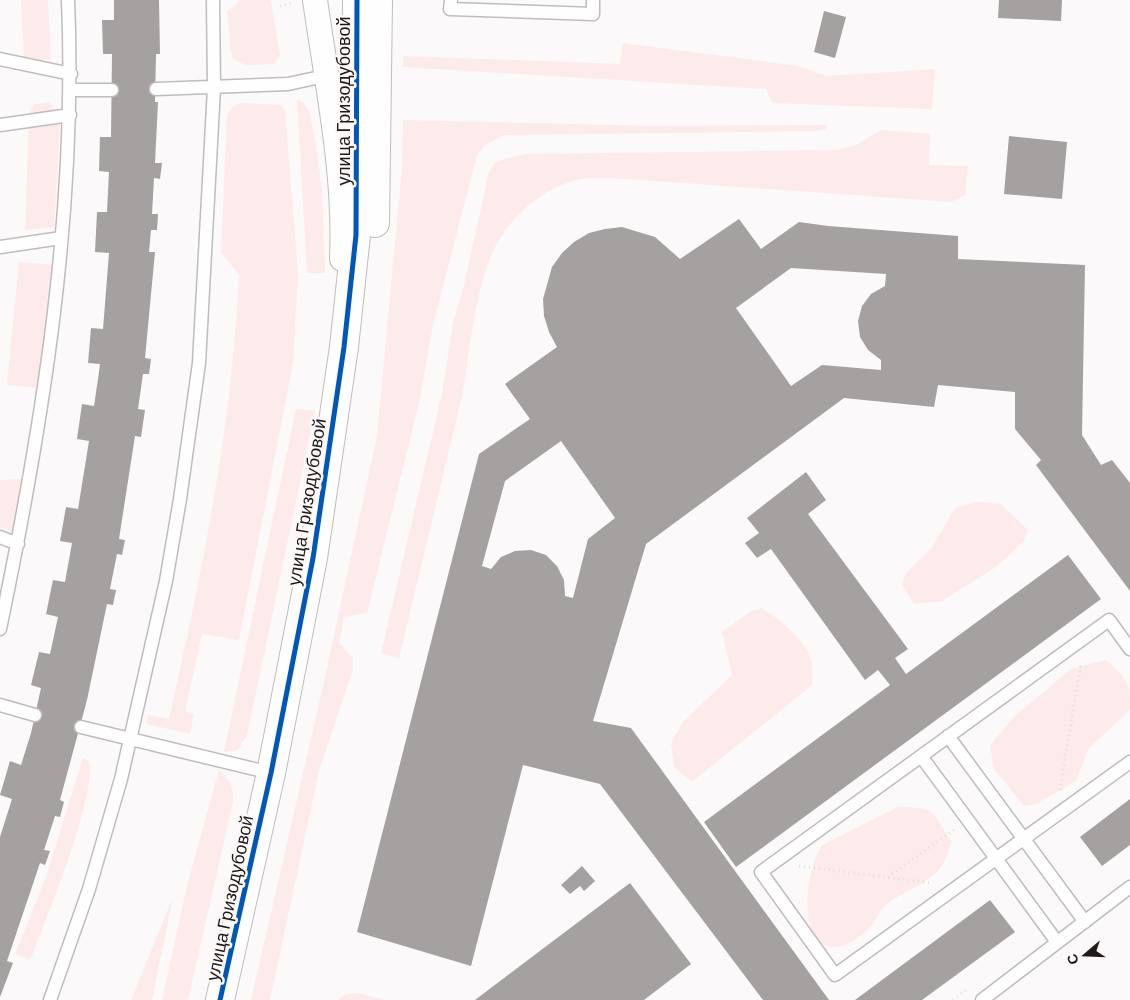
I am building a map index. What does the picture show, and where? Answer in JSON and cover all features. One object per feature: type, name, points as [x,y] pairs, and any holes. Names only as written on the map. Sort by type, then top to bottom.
[{"type":"street","points":[[315,0],[338,159],[343,237],[337,395]]},
{"type":"street","name":"улица Гризодубовой","points":[[220,1000],[271,773],[313,558],[337,395],[356,236],[357,0]]},
{"type":"street","name":"улица Гризодубовой","points":[[313,558],[343,455],[362,350],[375,235],[378,0]]},
{"type":"lane","points":[[0,629],[18,544],[43,399],[53,324],[70,115],[71,74],[68,0]]},
{"type":"lane","points":[[50,1000],[111,816],[166,581],[192,418],[203,307],[214,88],[213,0]]},
{"type":"lane","points":[[451,0],[450,9],[592,14],[593,0]]},
{"type":"lane","points":[[0,59],[71,74]]},
{"type":"lane","points":[[156,89],[288,84],[325,76]]},
{"type":"lane","points":[[71,90],[112,90]]},
{"type":"lane","points":[[0,125],[70,115]]},
{"type":"lane","points":[[0,247],[61,238]]},
{"type":"lane","points":[[0,537],[18,544]]},
{"type":"lane","points":[[1130,650],[1109,620],[761,872],[836,975],[1130,762]]},
{"type":"lane","points":[[0,706],[35,715]]},
{"type":"lane","points":[[81,727],[271,773]]},
{"type":"lane","points":[[948,736],[1085,922]]},
{"type":"lane","points":[[921,756],[1058,942]]},
{"type":"lane","points":[[982,1000],[1130,887]]},
{"type":"path","points":[[1056,815],[1083,649],[1087,636]]},
{"type":"path","points":[[887,878],[968,820]]},
{"type":"path","points":[[771,864],[957,887]]},
{"type":"shaded area","points":[[21,0],[48,0],[51,59],[40,60],[24,57]]},
{"type":"shaded area","points":[[239,0],[271,0],[280,55],[274,64],[246,65],[233,59],[227,11],[236,5]]},
{"type":"shaded area","points":[[623,43],[798,66],[827,76],[935,69],[932,109],[772,103],[766,89],[403,67],[403,56],[620,64]]},
{"type":"shaded area","points":[[297,99],[304,103],[309,111],[316,145],[322,190],[325,273],[307,273]]},
{"type":"shaded area","points":[[50,102],[60,121],[54,227],[25,230],[29,116],[34,104]]},
{"type":"shaded area","points":[[244,103],[281,105],[285,110],[298,273],[293,363],[239,640],[202,634],[185,711],[194,714],[190,734],[147,724],[148,715],[169,719],[214,499],[230,388],[239,275],[221,252],[227,116],[233,107]]},
{"type":"shaded area","points":[[403,120],[656,126],[826,125],[826,129],[816,131],[505,135],[485,145],[477,155],[433,325],[419,403],[367,613],[344,617],[339,643],[353,658],[353,669],[319,771],[270,1000],[251,1000],[324,682],[377,436],[402,168]]},
{"type":"shaded area","points":[[881,130],[930,134],[929,165],[968,166],[965,195],[951,202],[612,178],[589,178],[567,183],[553,189],[539,197],[515,219],[505,231],[490,258],[480,290],[463,392],[399,658],[381,653],[442,394],[453,323],[464,285],[489,172],[494,164],[501,160],[525,154],[837,150],[856,145]]},
{"type":"shaded area","points":[[19,262],[53,265],[41,388],[7,385]]},
{"type":"shaded area","points":[[296,409],[315,411],[247,735],[238,750],[224,752]]},
{"type":"shaded area","points":[[24,479],[15,533],[0,527],[0,480]]},
{"type":"shaded area","points":[[977,502],[1001,504],[1028,530],[1023,542],[996,567],[942,601],[914,604],[902,584],[906,573],[931,549],[955,508]]},
{"type":"shaded area","points":[[761,608],[786,626],[804,645],[811,663],[812,685],[692,782],[674,767],[671,744],[682,723],[732,675],[722,632],[750,612]]},
{"type":"shaded area","points":[[1106,660],[1126,681],[1130,710],[1089,748],[1076,781],[1036,804],[1024,806],[994,769],[990,745],[1014,717],[1071,669]]},
{"type":"shaded area","points":[[83,758],[89,761],[89,778],[78,829],[30,961],[15,954],[46,877]]},
{"type":"shaded area","points":[[219,769],[230,784],[233,792],[233,802],[188,1000],[162,1000],[187,886]]},
{"type":"shaded area","points":[[898,807],[920,808],[932,813],[952,842],[944,862],[931,877],[885,906],[869,929],[854,940],[838,947],[821,943],[813,934],[809,920],[808,904],[812,870],[822,845]]},
{"type":"shaded area","points":[[173,897],[152,1000],[131,1000]]},
{"type":"shaded area","points":[[357,993],[385,1000],[337,1000],[347,994]]},
{"type":"building","points":[[114,0],[159,0],[160,54],[156,54],[155,102],[158,102],[155,163],[162,163],[160,179],[154,178],[152,214],[158,214],[157,230],[151,230],[149,252],[155,252],[145,358],[151,359],[149,374],[143,374],[138,409],[145,410],[141,437],[135,436],[119,539],[125,540],[122,555],[117,554],[110,589],[116,590],[113,605],[107,604],[87,700],[60,800],[64,802],[60,817],[55,816],[44,850],[50,851],[45,865],[40,863],[7,961],[13,963],[0,997],[0,837],[12,799],[0,795],[10,761],[21,765],[31,733],[41,688],[31,685],[39,652],[50,654],[58,617],[46,614],[53,580],[65,582],[72,543],[60,541],[66,507],[78,509],[89,441],[77,439],[82,404],[94,406],[100,364],[88,363],[91,328],[103,329],[109,253],[95,252],[97,212],[107,212],[109,172],[99,171],[100,137],[111,137],[112,54],[103,54],[102,20],[114,20]]},
{"type":"building","points":[[999,0],[1062,0],[1061,21],[998,18]]},
{"type":"building","points":[[824,11],[846,17],[835,58],[814,52]]},
{"type":"building","points":[[1009,136],[1067,142],[1062,199],[1004,194]]},
{"type":"building","points":[[739,219],[761,249],[799,222],[958,236],[958,259],[1085,265],[1082,435],[1101,465],[1112,460],[1130,483],[1130,591],[1036,465],[1041,460],[1015,429],[1015,392],[938,385],[934,407],[844,398],[646,544],[593,721],[631,728],[829,1000],[763,1000],[600,784],[523,765],[471,966],[357,932],[479,454],[530,419],[505,384],[557,347],[549,332],[544,316],[543,299],[552,267],[562,253],[574,242],[589,233],[622,227],[655,237],[680,259]],"holes":[[[791,268],[886,274],[885,286],[871,294],[862,306],[858,321],[860,337],[868,350],[881,360],[881,370],[822,365],[791,386],[736,308]],[[561,441],[615,518],[588,539],[573,598],[565,596],[564,580],[557,566],[546,555],[531,550],[515,551],[501,557],[491,569],[482,566],[505,481]]]},
{"type":"building","points":[[806,472],[826,500],[808,514],[908,649],[895,658],[906,674],[1068,555],[1101,599],[736,867],[704,822],[890,685],[878,670],[865,680],[771,549],[757,558],[745,543],[759,533],[747,518]]},
{"type":"building","points":[[1130,799],[1130,845],[1102,866],[1080,837]]},
{"type":"building","points":[[582,866],[595,881],[584,891],[580,886],[570,894],[561,885]]},
{"type":"building","points":[[630,883],[691,964],[644,1000],[475,1000]]},
{"type":"building","points":[[990,900],[1015,932],[922,1000],[855,1000]]},
{"type":"cycle path","points":[[220,1000],[271,773],[313,558],[344,347],[356,235],[357,0]]}]
